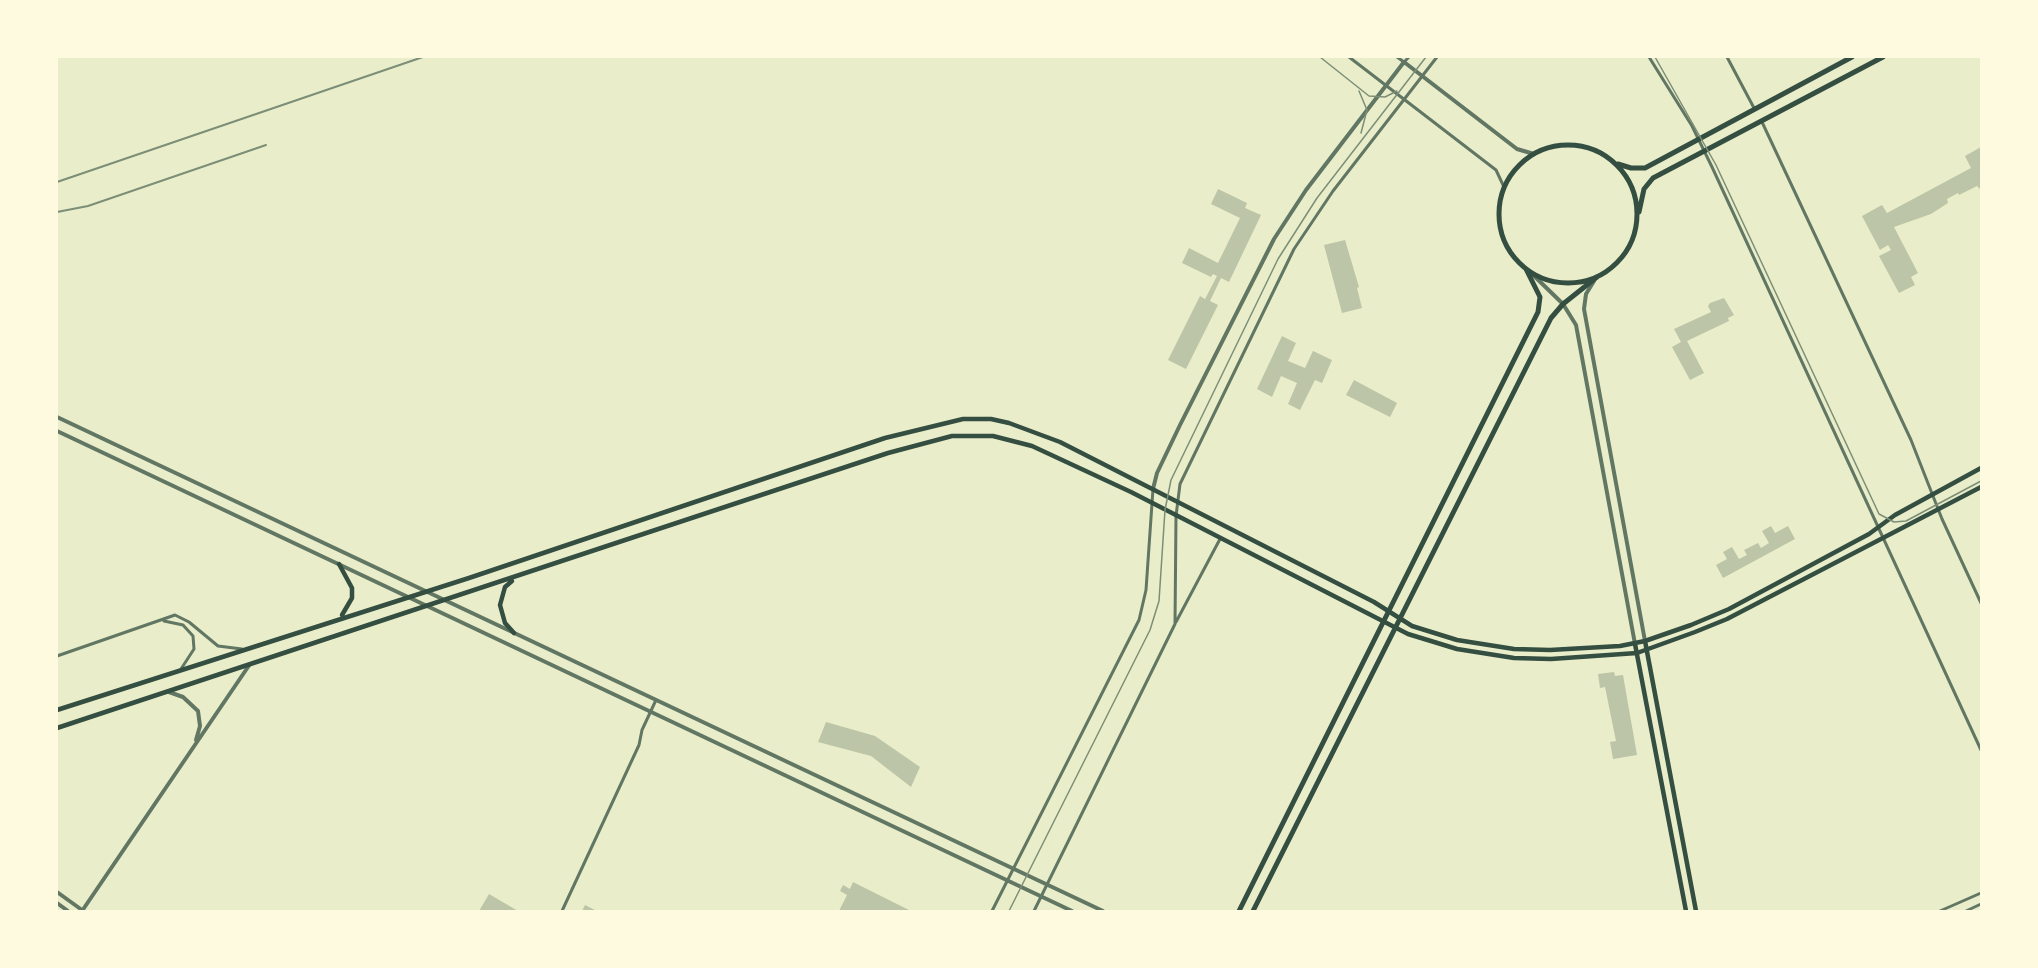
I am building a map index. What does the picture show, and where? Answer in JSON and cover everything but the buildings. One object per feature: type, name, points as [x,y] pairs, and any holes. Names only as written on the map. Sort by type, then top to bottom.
[{"type":"main road","points":[[1239,911],[1538,312],[1540,297],[1526,269],[1511,252],[1502,232],[1499,209],[1504,187],[1516,168],[1534,154],[1553,146],[1574,145],[1595,150],[1614,162],[1631,168],[1645,168],[1852,57]]},
{"type":"main road","points":[[1253,911],[1551,318],[1563,304],[1623,256],[1634,235],[1641,196],[1648,183],[1883,57]]},
{"type":"main road","points":[[1614,162],[1632,188],[1637,219]]},
{"type":"main road","points":[[1526,269],[1542,278],[1560,282],[1579,282],[1597,277]]},
{"type":"main road","points":[[57,710],[408,597],[885,438],[963,419],[991,419],[1035,431],[1153,489],[1388,611],[1412,626],[1457,640],[1514,649],[1589,649],[1640,642],[1729,609],[1981,468]]},
{"type":"main road","points":[[57,728],[514,579],[888,453],[952,436],[993,436],[1032,446],[1151,502],[1408,634],[1457,649],[1514,658],[1551,659],[1642,651],[1727,618],[1981,487]]},
{"type":"main road","points":[[339,564],[352,588],[350,604],[342,617]]},
{"type":"main road","points":[[514,579],[505,587],[500,605],[506,623],[514,633]]},
{"type":"main road","points":[[1640,642],[1696,911]]},
{"type":"main road","points":[[1640,642],[1686,911]]},
{"type":"street","points":[[1349,57],[1496,170],[1504,187]]},
{"type":"street","points":[[1397,57],[1517,149],[1534,154]]},
{"type":"street","points":[[992,911],[1139,620],[1146,590],[1151,502],[1157,473],[1274,238],[1306,190],[1409,57]]},
{"type":"street","points":[[1175,624],[1176,516],[1180,484],[1294,249],[1333,190],[1437,57]]},
{"type":"street","points":[[1648,57],[1704,151],[1981,750]]},
{"type":"street","points":[[1727,57],[1754,108]]},
{"type":"street","points":[[1761,121],[1934,493],[1939,510],[1981,603]]},
{"type":"street","points":[[1526,269],[1563,304],[1576,325],[1640,642]]},
{"type":"street","points":[[1597,277],[1586,294],[1584,309],[1640,642]]},
{"type":"street","points":[[57,417],[1103,911]]},
{"type":"street","points":[[57,431],[1072,911]]},
{"type":"street","points":[[1034,911],[1175,624],[1220,539]]},
{"type":"street","points":[[57,656],[163,621],[169,616],[181,617],[218,646],[242,649]]},
{"type":"street","points":[[163,621],[183,625],[193,636],[194,649],[181,669]]},
{"type":"street","points":[[195,742],[203,736],[251,664]]},
{"type":"street","points":[[57,892],[82,911],[195,742],[200,726],[198,711],[183,697],[169,692]]},
{"type":"street","points":[[562,911],[639,745],[656,700]]},
{"type":"street","points":[[1940,911],[1981,893]]},
{"type":"street","points":[[57,903],[68,911]]},
{"type":"street","points":[[1966,911],[1981,904]]},
{"type":"tram line","points":[[1320,57],[1369,96],[1385,97],[1397,91]]},
{"type":"tram line","points":[[1009,911],[1150,630],[1159,601],[1165,510],[1171,480],[1278,259],[1317,198],[1426,57]]},
{"type":"tram line","points":[[1655,57],[1716,165],[1879,514],[1894,522],[1906,521],[1981,481]]},
{"type":"tram line","points":[[1359,91],[1367,110],[1361,133]]},
{"type":"railway","points":[[57,182],[423,57]]},
{"type":"railway","points":[[57,212],[88,206],[266,145]]}]
